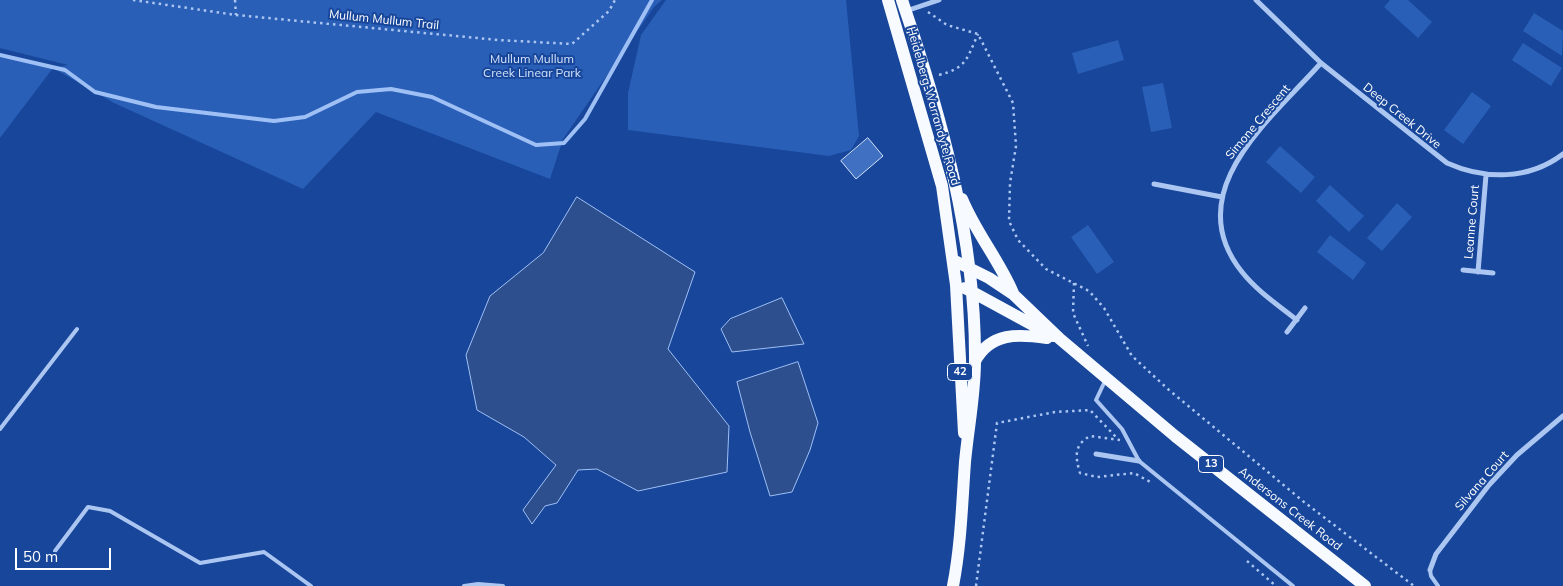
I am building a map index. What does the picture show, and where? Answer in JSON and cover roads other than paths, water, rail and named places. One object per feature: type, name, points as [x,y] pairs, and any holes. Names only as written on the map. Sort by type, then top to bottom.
[{"type":"main road","name":"Heidelberg-Warrandyte Road","points":[[888,0],[942,186],[956,285],[966,460]]},
{"type":"main road","name":"Heidelberg-Warrandyte Road","points":[[904,5],[928,77],[953,178],[969,267],[971,290],[975,361],[971,427],[966,460],[960,546],[953,586]]},
{"type":"main road","points":[[953,178],[972,224],[1005,275],[1013,294]]},
{"type":"main road","name":"Andersons Creek Road","points":[[953,260],[969,267],[1013,294],[1060,339],[1175,436],[1365,586]]},
{"type":"main road","name":"Andersons Creek Road","points":[[956,285],[971,290],[1027,324],[1060,339]]},
{"type":"main road","points":[[975,361],[982,349],[1017,334],[1060,339]]},
{"type":"street","points":[[893,15],[904,5],[920,6],[938,0]]},
{"type":"street","name":"Deep Creek Drive","points":[[1256,0],[1321,63],[1438,157],[1459,169],[1486,175],[1504,175],[1533,170],[1563,154]]},
{"type":"street","name":"Simone Crescent","points":[[1297,320],[1258,288],[1236,264],[1223,230],[1220,208],[1230,172],[1241,154],[1321,63]]},
{"type":"street","name":"Leanne Court","points":[[1478,272],[1486,175]]},
{"type":"street","points":[[1154,184],[1222,197]]},
{"type":"street","name":"Leanne Court","points":[[1463,270],[1493,273]]},
{"type":"street","points":[[1287,332],[1305,308]]},
{"type":"street","name":"Silvana Court","points":[[1430,570],[1436,554],[1489,484],[1517,455],[1563,416]]},
{"type":"street","points":[[1096,454],[1139,460]]},
{"type":"lane","points":[[0,429],[77,329]]},
{"type":"lane","points":[[1107,378],[1096,400],[1122,429],[1139,460],[1293,586]]},
{"type":"lane","points":[[56,551],[88,507],[110,511],[200,563],[264,552],[311,586]]},
{"type":"lane","points":[[1430,570],[1431,576],[1438,586]]},
{"type":"lane","points":[[464,586],[478,584],[503,586]]},
{"type":"waterway","points":[[0,55],[65,70],[95,92],[156,107],[274,121],[305,117],[357,92],[391,89],[432,97],[536,145],[564,143],[585,119],[652,0]]},
{"type":"park label","name":"Mullum Mullum Creek Linear Park","points":[[532,66]]}]
